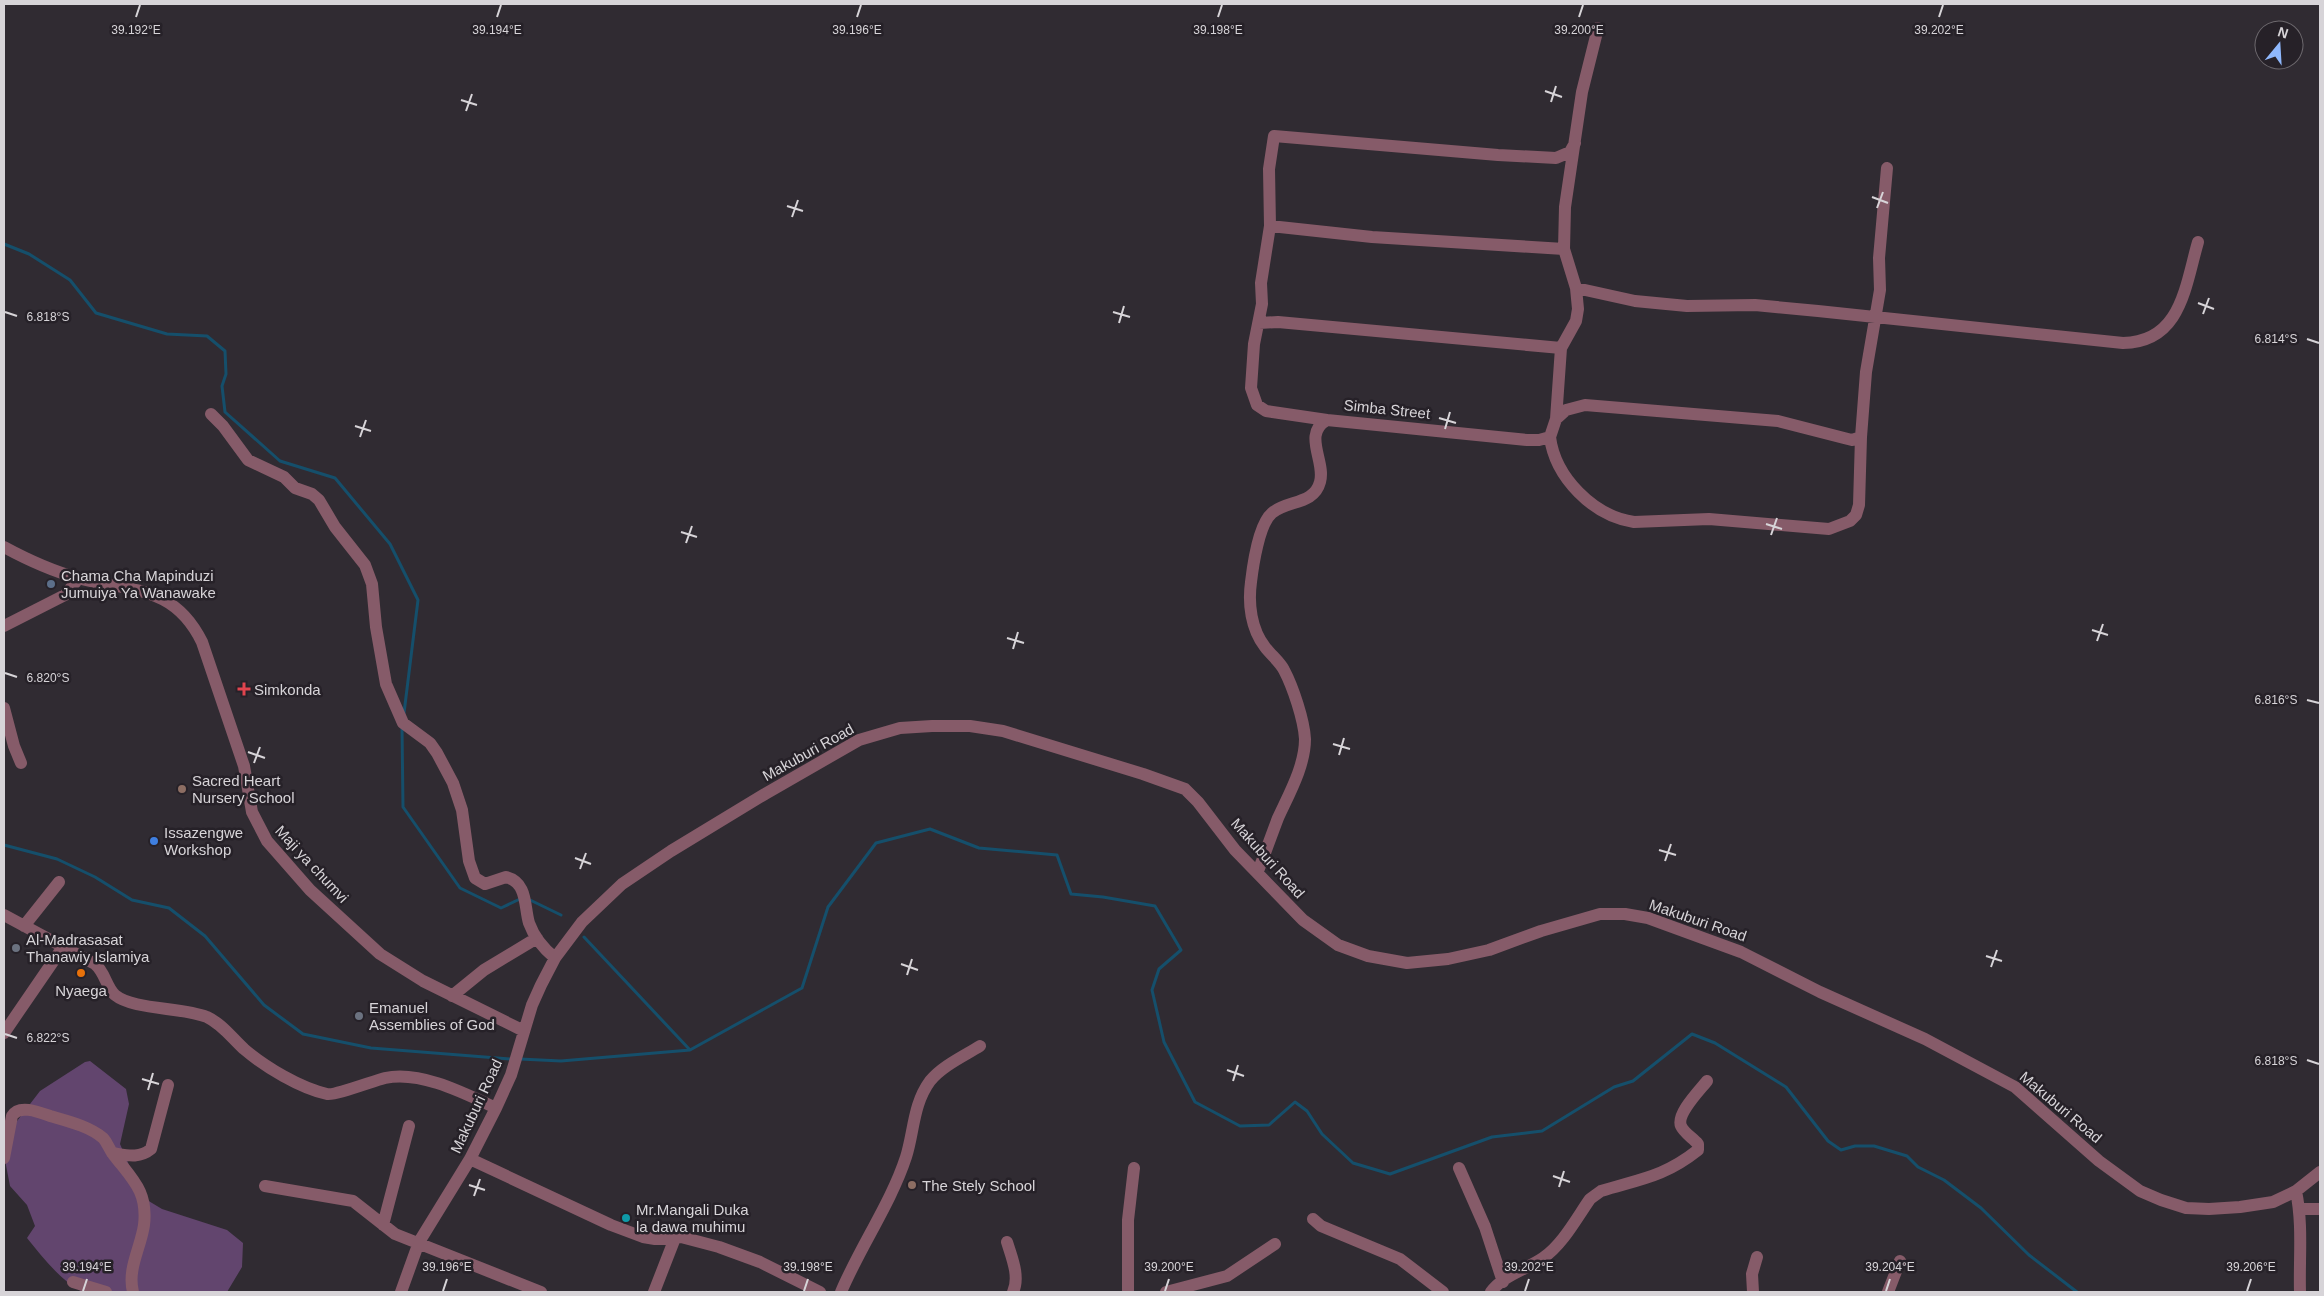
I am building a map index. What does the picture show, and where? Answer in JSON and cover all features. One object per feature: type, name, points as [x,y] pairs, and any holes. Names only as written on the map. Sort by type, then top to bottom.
[{"type":"street","points":[[1598,28],[1582,92],[1565,207],[1564,249],[1576,288],[1578,309],[1576,320],[1561,348],[1556,420],[1550,436],[1552,448],[1563,475],[1592,504],[1622,520],[1634,522],[1709,519],[1829,529],[1850,522],[1856,515],[1859,505],[1861,437],[1866,372],[1880,290],[1879,258],[1887,168]]},
{"type":"street","points":[[1327,420],[1266,411],[1257,405],[1251,388],[1254,344],[1260,324],[1262,304],[1261,283],[1270,226],[1269,169],[1274,136],[1498,155],[1556,158],[1570,152],[1575,143]]},
{"type":"street","points":[[1270,226],[1372,237],[1564,249]]},
{"type":"street","points":[[1576,288],[1636,301],[1687,306],[1755,305],[2137,343],[2157,334],[2173,319],[2184,290],[2198,242]]},
{"type":"street","points":[[1260,324],[1278,322],[1561,348]]},
{"type":"street","points":[[1556,420],[1566,410],[1585,405],[1778,421],[1852,440],[1861,437]]},
{"type":"street","points":[[211,414],[248,460],[284,477],[295,488],[312,494],[319,500],[335,527],[365,565],[372,584],[376,627],[382,651],[384,677],[403,723],[430,743],[438,753],[453,784],[462,810],[469,861],[475,878],[485,884],[506,877],[520,885],[525,897],[530,925],[545,950],[555,958]]},
{"type":"street","name":"Simba Street","points":[[1258,872],[1304,754],[1304,732],[1284,669],[1264,646],[1251,620],[1250,584],[1264,528],[1272,512],[1309,498],[1317,491],[1321,480],[1314,435],[1321,423],[1327,420],[1527,440],[1539,440],[1550,436]]},
{"type":"street","name":"Maji ya chumvi","points":[[4,547],[44,568],[150,594],[171,604],[185,615],[194,625],[202,642],[244,766],[252,812],[261,833],[310,890],[380,954],[452,996],[524,1032]]},
{"type":"street","points":[[4,626],[65,595],[79,578]]},
{"type":"street","points":[[4,708],[21,764]]},
{"type":"street","name":"Makuburi Road","points":[[401,1292],[419,1242],[470,1159],[496,1108],[510,1075],[532,1005],[555,958],[582,922],[622,884],[765,794],[858,740],[900,728],[970,726],[1003,731],[1144,774],[1185,789],[1198,802],[1235,850],[1303,920],[1338,945],[1368,956],[1407,963],[1448,959],[1489,950],[1541,931],[1600,914],[1625,914],[1648,918],[1741,952],[1820,992],[1925,1040],[2015,1087],[2099,1161],[2140,1191],[2161,1200],[2186,1208],[2240,1207],[2273,1202],[2296,1191],[2320,1172]]},
{"type":"street","points":[[24,926],[59,882]]},
{"type":"street","points":[[4,915],[100,968],[114,994],[122,999],[137,1004],[183,1010],[205,1017],[221,1026],[251,1055],[318,1092],[330,1095],[387,1077],[412,1078],[455,1090],[496,1108]]},
{"type":"street","points":[[452,996],[484,970],[537,938]]},
{"type":"street","points":[[4,1033],[63,947]]},
{"type":"street","points":[[841,1292],[854,1261],[890,1196],[906,1157],[914,1117],[922,1093],[942,1069],[980,1046]]},
{"type":"street","points":[[1491,1292],[1552,1250],[1590,1199],[1596,1194],[1609,1188],[1655,1176],[1684,1161],[1698,1150],[1698,1144],[1681,1126],[1680,1121],[1688,1106],[1707,1081]]},
{"type":"street","points":[[112,1153],[137,1156],[146,1154],[151,1149],[168,1085]]},
{"type":"street","points":[[4,1158],[12,1116],[14,1112],[20,1110],[50,1116],[89,1130],[104,1140],[140,1189],[145,1205],[144,1228],[131,1278],[133,1292]]},
{"type":"street","points":[[383,1225],[409,1126]]},
{"type":"street","points":[[470,1159],[611,1225],[643,1237],[655,1239],[693,1239],[752,1259],[820,1292]]},
{"type":"street","points":[[1128,1292],[1128,1220],[1134,1168]]},
{"type":"street","points":[[1459,1168],[1485,1227],[1503,1282]]},
{"type":"street","points":[[265,1186],[353,1201],[360,1204],[395,1234],[541,1292]]},
{"type":"street","points":[[2296,1191],[2300,1209],[2300,1292]]},
{"type":"street","points":[[2300,1209],[2320,1209]]},
{"type":"street","points":[[1313,1219],[1321,1226],[1400,1259],[1443,1292]]},
{"type":"street","points":[[654,1292],[675,1238]]},
{"type":"street","points":[[1008,1242],[1015,1270],[1016,1286],[1013,1292]]},
{"type":"street","points":[[1166,1292],[1227,1276],[1276,1244]]},
{"type":"street","points":[[1753,1292],[1752,1274],[1757,1257]]},
{"type":"street","points":[[1891,1291],[1900,1261]]},
{"type":"street","points":[[73,1282],[106,1292]]},
{"type":"shaded area","points":[[90,1061],[126,1089],[129,1104],[120,1144],[135,1179],[147,1200],[162,1209],[227,1230],[243,1243],[242,1267],[227,1292],[83,1292],[67,1282],[27,1238],[35,1226],[27,1205],[10,1186],[4,1155],[4,1138],[40,1091],[85,1062]]},
{"type":"waterway","points":[[4,244],[29,254],[70,280],[96,313],[167,334],[207,336],[225,351],[226,374],[222,386],[225,412],[280,461],[335,478],[390,544],[418,600],[404,713]]},
{"type":"waterway","points":[[402,727],[403,807],[460,888],[501,908],[522,898]]},
{"type":"waterway","points":[[520,1059],[561,1061],[690,1050],[802,988],[828,907],[876,843],[930,829],[979,848],[1057,855],[1071,894],[1103,897],[1155,906],[1181,950],[1159,969],[1152,990],[1164,1042],[1195,1102],[1240,1126],[1269,1125],[1295,1102],[1307,1111],[1322,1134],[1353,1163],[1390,1174],[1492,1137],[1542,1131],[1614,1087],[1633,1081],[1692,1034],[1715,1043],[1786,1087],[1828,1141],[1841,1150],[1855,1146],[1874,1146],[1907,1156],[1918,1167],[1944,1180],[1981,1208],[2029,1255],[2077,1292]]},
{"type":"waterway","points":[[4,845],[57,859],[95,877],[132,900],[169,908],[205,936],[264,1005],[303,1034],[371,1048],[511,1059]]},
{"type":"waterway","points":[[528,899],[561,915]]},
{"type":"waterway","points":[[584,937],[690,1050]]},
{"type":"place","name":"Chama Cha Mapinduzi Jumuiya Ya Wanawake","points":[[51,584]]},
{"type":"place","name":"Simkonda","points":[[244,689]]},
{"type":"place","name":"Sacred Heart Nursery School","points":[[182,789]]},
{"type":"place","name":"Issazengwe Workshop","points":[[154,841]]},
{"type":"place","name":"Al-Madrasasat Thanawiy Islamiya","points":[[16,948]]},
{"type":"place","name":"Nyaega","points":[[81,973]]},
{"type":"place","name":"Emanuel Assemblies of God","points":[[359,1016]]},
{"type":"place","name":"The Stely School","points":[[912,1185]]},
{"type":"place","name":"Mr.Mangali Duka la dawa muhimu","points":[[626,1218]]}]
